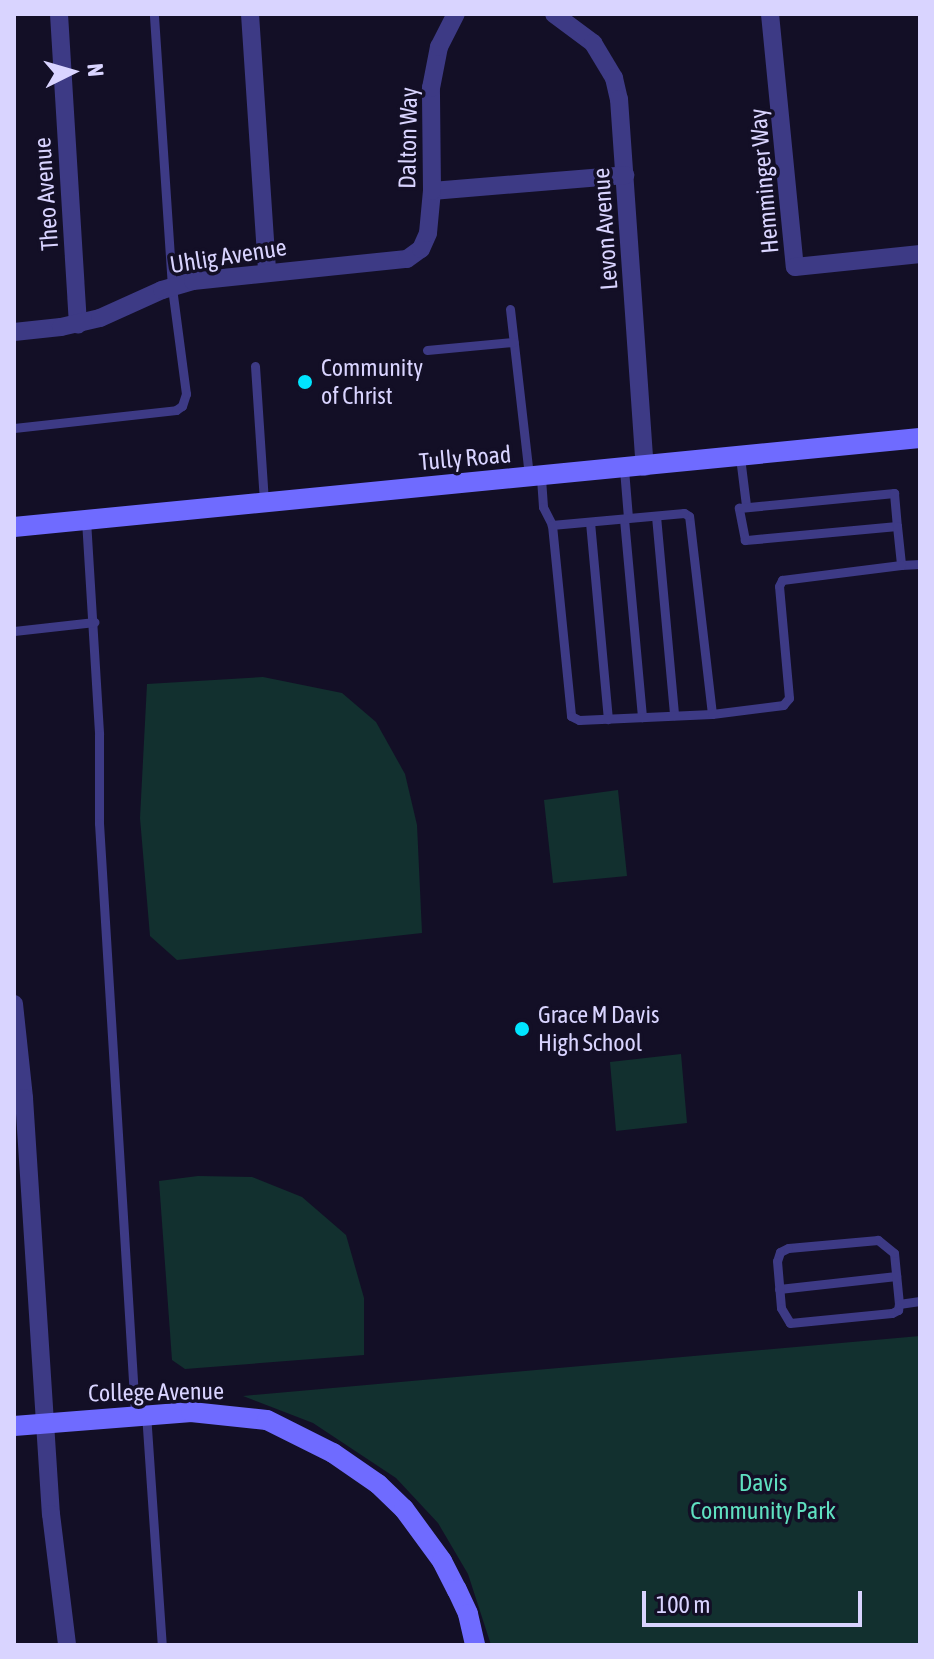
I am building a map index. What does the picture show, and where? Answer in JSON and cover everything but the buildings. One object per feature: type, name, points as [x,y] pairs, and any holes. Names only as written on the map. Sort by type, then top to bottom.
[{"type":"main road","name":"Tully Road","points":[[14,527],[920,438]]},
{"type":"main road","name":"College Avenue","points":[[14,1426],[191,1412],[267,1420],[333,1453],[378,1484],[404,1509],[442,1561],[468,1614],[475,1645]]},
{"type":"street","name":"Theo Avenue","points":[[59,14],[78,324]]},
{"type":"street","points":[[250,14],[267,272]]},
{"type":"street","name":"Dalton Way","points":[[407,259],[421,249],[428,233],[432,191],[434,67],[439,47],[456,14]]},
{"type":"street","name":"Levon Avenue","points":[[554,14],[593,43],[614,78],[625,175],[645,467]]},
{"type":"street","name":"Hemminger Way","points":[[770,14],[795,267],[920,254]]},
{"type":"street","points":[[432,191],[625,175]]},
{"type":"street","name":"Uhlig Avenue","points":[[14,332],[78,324],[172,287],[217,277],[407,259]]},
{"type":"street","points":[[14,1004],[24,1098],[51,1514],[67,1645]]},
{"type":"lane","points":[[14,428],[176,410],[182,406],[186,394],[172,287],[154,14]]},
{"type":"lane","points":[[510,309],[535,478],[552,525],[571,716],[579,720],[712,714],[788,702],[779,586],[782,580],[920,564]]},
{"type":"lane","points":[[427,350],[514,342]]},
{"type":"lane","points":[[255,366],[264,503]]},
{"type":"lane","points":[[740,457],[746,505]]},
{"type":"lane","points":[[624,469],[642,717]]},
{"type":"lane","points":[[897,526],[745,540],[739,508],[894,493],[901,565]]},
{"type":"lane","points":[[552,525],[684,513],[692,520],[712,714]]},
{"type":"lane","points":[[656,516],[674,715]]},
{"type":"lane","points":[[86,520],[94,622],[99,823],[140,1414],[162,1645]]},
{"type":"lane","points":[[590,522],[608,719]]},
{"type":"lane","points":[[14,631],[94,622]]},
{"type":"lane","points":[[878,1240],[894,1253],[896,1276],[899,1304],[898,1310],[892,1313],[790,1323],[781,1308],[777,1261],[780,1252],[788,1248],[878,1240]]},
{"type":"lane","points":[[779,1289],[896,1276]]},
{"type":"lane","points":[[899,1304],[920,1301]]},
{"type":"green space","points":[[263,677],[342,693],[376,722],[405,774],[417,825],[422,933],[177,960],[150,936],[140,818],[147,684]]},
{"type":"green space","points":[[618,790],[627,876],[553,883],[544,800]]},
{"type":"green space","points":[[681,1054],[687,1123],[616,1131],[610,1062]]},
{"type":"green space","points":[[198,1176],[252,1177],[302,1197],[346,1235],[364,1298],[364,1355],[185,1369],[172,1360],[159,1181]]},
{"type":"green space","name":"Davis Community Park","points":[[920,1336],[920,1645],[491,1645],[468,1574],[438,1523],[396,1478],[313,1423],[243,1396]]},
{"type":"place","name":"Community of Christ","points":[[305,382]]},
{"type":"place","name":"Grace M Davis High School","points":[[522,1029]]}]
